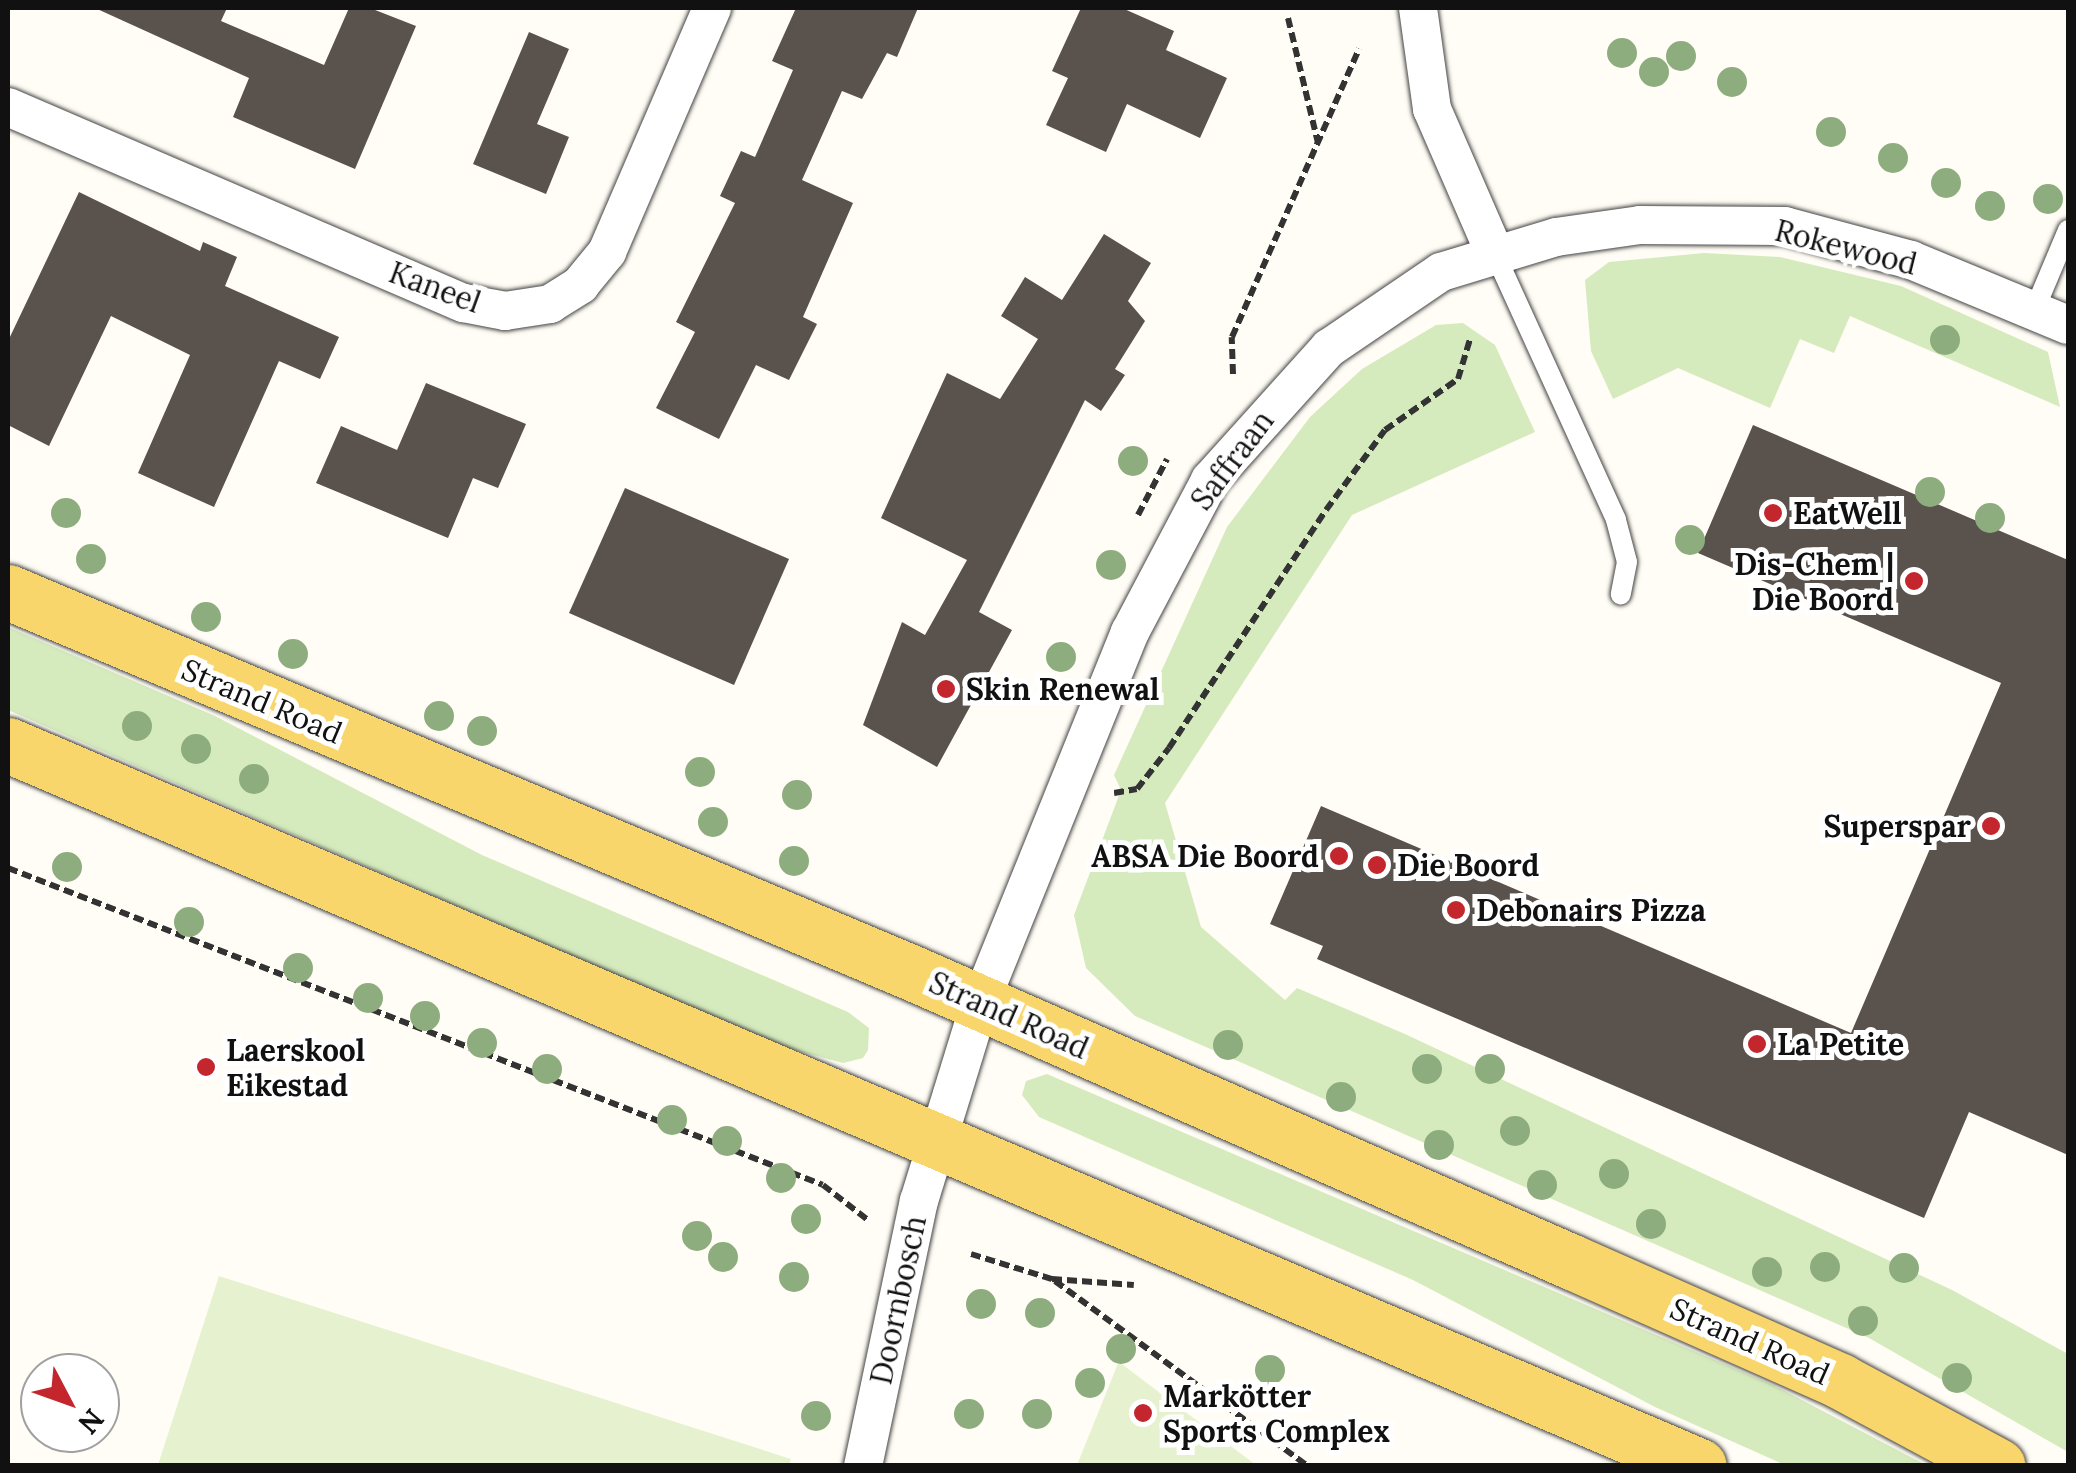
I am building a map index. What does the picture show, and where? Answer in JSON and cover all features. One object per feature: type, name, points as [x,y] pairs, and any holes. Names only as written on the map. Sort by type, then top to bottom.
[{"type":"main road","name":"Strand Road","points":[[8,592],[980,1003],[1840,1381],[1998,1466]]},
{"type":"main road","points":[[8,745],[853,1107],[937,1136],[1699,1466]]},
{"type":"street","name":"Kaneel","points":[[8,107],[464,303],[505,311],[550,304],[580,285],[607,252],[712,8]]},
{"type":"street","points":[[1418,8],[1432,109],[1495,254]]},
{"type":"street","name":"Rokewood","points":[[1495,254],[1640,226],[1785,226],[1911,260],[2051,318]]},
{"type":"street","name":"Saffraan","points":[[937,1136],[980,1003],[1130,632],[1210,480],[1329,348],[1441,272],[1495,254]]},
{"type":"street","name":"Doornbosch","points":[[863,1466],[937,1136]]},
{"type":"lane","points":[[2051,318],[2068,230]]},
{"type":"lane","points":[[1495,254],[1616,520],[1627,562],[1621,594]]},
{"type":"path","points":[[1288,18],[1318,144]]},
{"type":"path","points":[[1233,374],[1232,337],[1360,49]]},
{"type":"path","points":[[1114,793],[1136,789],[1169,748],[1326,510],[1385,430],[1458,379],[1470,339]]},
{"type":"path","points":[[8,868],[823,1186],[868,1220]]},
{"type":"path","points":[[971,1254],[1052,1279],[1308,1466]]},
{"type":"green space","points":[[1704,253],[1780,257],[1901,286],[2048,352],[2060,407],[1850,316],[1834,353],[1800,339],[1770,408],[1678,368],[1613,399],[1591,351],[1585,280],[1609,262]]},
{"type":"green space","points":[[1463,323],[1495,345],[1535,432],[1352,515],[1165,803],[1201,927],[1285,1000],[1297,988],[1405,1034],[1952,1290],[2068,1354],[2068,1452],[1869,1338],[1135,1016],[1086,968],[1074,915],[1121,790],[1114,775],[1227,527],[1310,417],[1362,369],[1436,325]]},
{"type":"green space","points":[[8,627],[215,716],[482,855],[848,1012],[869,1028],[868,1050],[863,1058],[843,1063],[776,1045],[8,710]]},
{"type":"green space","points":[[1047,1074],[1773,1385],[1926,1465],[1785,1465],[1655,1407],[1413,1280],[1039,1117],[1022,1095],[1026,1081]]},
{"type":"green space","points":[[219,1276],[791,1459],[789,1465],[158,1465]]},
{"type":"green space","name":"Markötter Sports Complex","points":[[1119,1362],[1256,1465],[1077,1465]]},
{"type":"building","points":[[95,8],[227,8],[221,21],[324,65],[349,8],[370,8],[416,26],[355,169],[233,117],[249,78]]},
{"type":"building","points":[[796,8],[918,8],[897,57],[887,53],[862,99],[842,91],[802,180],[853,203],[803,317],[817,324],[789,380],[756,365],[719,439],[656,408],[695,332],[676,322],[735,203],[720,196],[741,151],[755,157],[793,70],[772,61]]},
{"type":"building","points":[[1081,8],[1122,8],[1174,31],[1166,50],[1227,78],[1200,138],[1127,104],[1106,152],[1046,125],[1068,78],[1052,71]]},
{"type":"building","points":[[529,32],[569,49],[537,124],[569,137],[546,194],[473,164]]},
{"type":"building","points":[[79,192],[200,251],[203,242],[237,257],[225,286],[339,337],[320,379],[279,361],[214,507],[138,473],[190,355],[111,316],[49,446],[8,425],[8,341]]},
{"type":"building","points":[[1104,234],[1151,263],[1128,301],[1145,321],[1115,369],[1125,375],[1101,411],[1085,400],[979,612],[1012,630],[937,767],[863,725],[902,622],[925,635],[967,560],[881,518],[947,373],[1000,399],[1038,339],[1001,316],[1025,277],[1062,300]]},
{"type":"building","points":[[426,383],[526,424],[498,488],[473,478],[448,538],[316,483],[341,426],[397,450]]},
{"type":"building","name":"Die Boord","points":[[1753,425],[2068,560],[2068,1155],[1969,1112],[1924,1218],[1317,959],[1323,946],[1270,924],[1321,806],[1851,1033],[2001,683],[1698,553]]},
{"type":"building","points":[[625,488],[789,559],[734,685],[569,613]]},
{"type":"place","name":"EatWell","points":[[1773,513]]},
{"type":"place","name":"Dis-Chem | Die Boord","points":[[1914,581]]},
{"type":"place","name":"Skin Renewal","points":[[946,689]]},
{"type":"place","name":"Superspar","points":[[1991,826]]},
{"type":"place","name":"ABSA Die Boord","points":[[1339,856]]},
{"type":"place","name":"Die Boord","points":[[1377,865]]},
{"type":"place","name":"Debonairs Pizza","points":[[1456,910]]},
{"type":"place","name":"La Petite","points":[[1757,1044]]},
{"type":"place","name":"Laerskool Eikestad","points":[[206,1067]]},
{"type":"place","name":"Markötter Sports Complex","points":[[1143,1413]]}]
